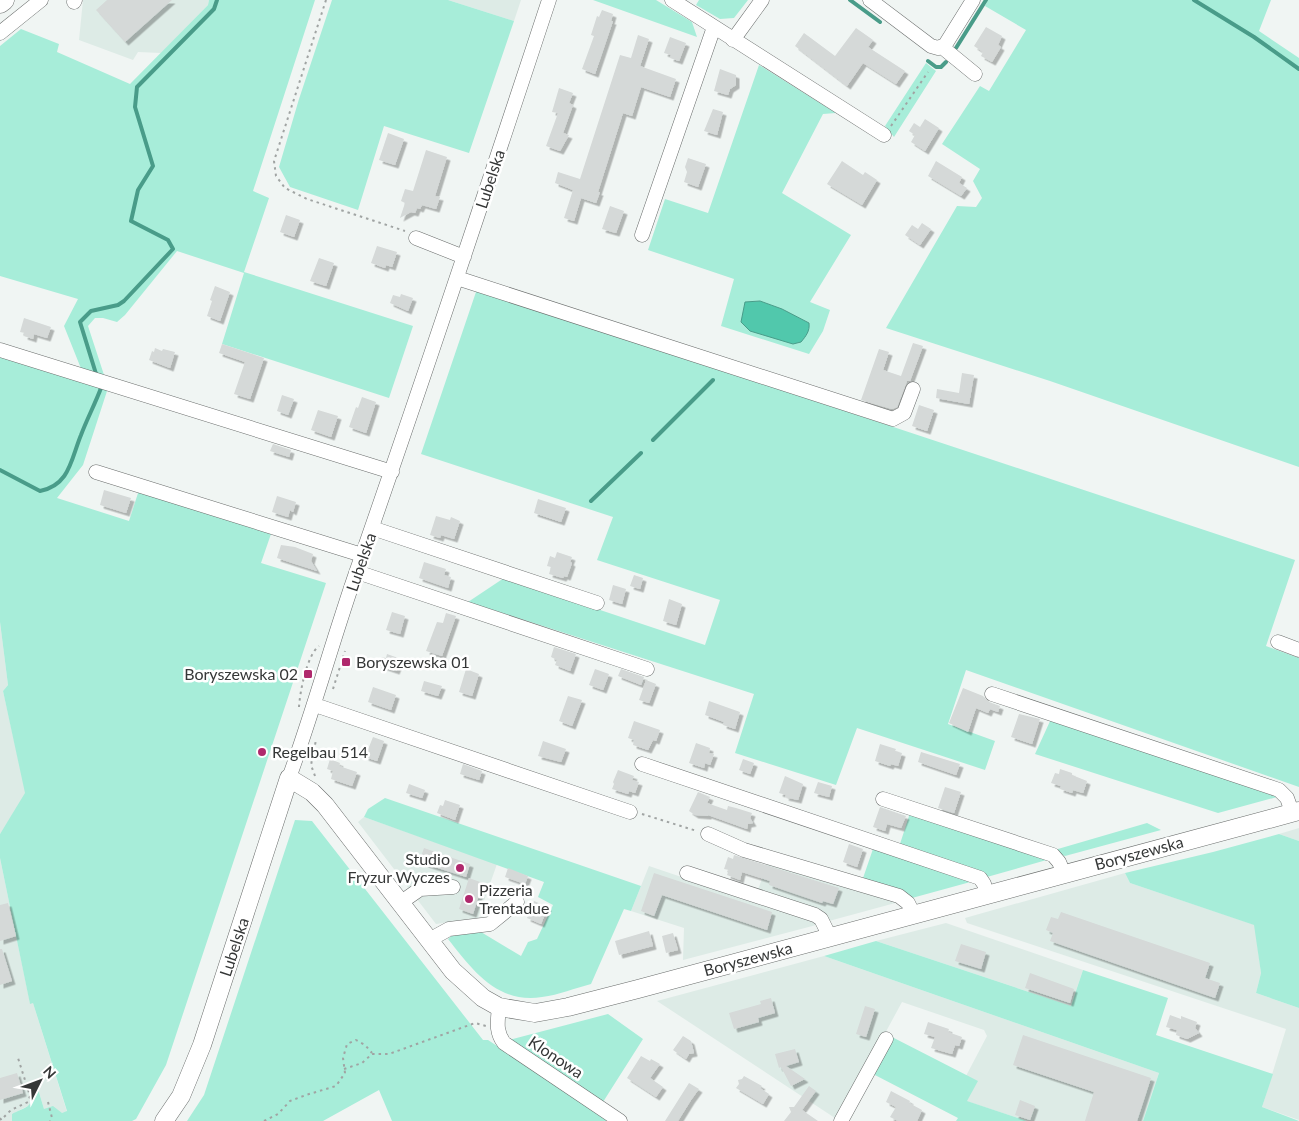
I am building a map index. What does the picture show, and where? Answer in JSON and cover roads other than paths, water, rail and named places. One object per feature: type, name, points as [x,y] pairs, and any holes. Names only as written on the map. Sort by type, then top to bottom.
[{"type":"highway","points":[[0,3],[4,0]]},
{"type":"main road","name":"Boryszewska","points":[[289,778],[318,797],[429,940],[466,984],[483,998],[499,1006],[527,1012],[551,1011],[1296,811]]},
{"type":"main road","name":"Lubelska","points":[[164,1121],[181,1096],[202,1045],[289,778]]},
{"type":"street","points":[[0,33],[41,0]]},
{"type":"street","name":"Lubelska","points":[[289,778],[315,705],[356,572],[392,472],[548,0]]},
{"type":"street","points":[[672,0],[884,135]]},
{"type":"street","points":[[734,40],[762,0]]},
{"type":"street","points":[[870,0],[931,46],[942,48],[974,74]]},
{"type":"street","points":[[942,48],[973,0]]},
{"type":"street","points":[[642,235],[714,26]]},
{"type":"street","points":[[416,238],[464,257]]},
{"type":"street","points":[[457,278],[893,419],[904,413],[913,389]]},
{"type":"street","points":[[0,350],[392,472]]},
{"type":"street","points":[[96,472],[362,555]]},
{"type":"street","points":[[372,528],[596,603]]},
{"type":"street","points":[[356,572],[647,669]]},
{"type":"street","points":[[1278,642],[1299,650]]},
{"type":"street","points":[[992,694],[1279,790],[1296,811]]},
{"type":"street","points":[[315,705],[630,812]]},
{"type":"street","points":[[642,764],[980,878],[988,894]]},
{"type":"street","points":[[883,799],[1053,855],[1059,862],[1064,874]]},
{"type":"street","points":[[708,834],[744,850],[899,896],[908,903],[914,915]]},
{"type":"street","points":[[687,873],[815,915],[821,919],[830,937]]},
{"type":"street","points":[[400,903],[420,889],[453,887]]},
{"type":"street","points":[[429,940],[448,929],[490,924],[517,902]]},
{"type":"street","name":"Klonowa","points":[[499,1006],[497,1028],[499,1036],[504,1043],[620,1121]]},
{"type":"street","points":[[841,1121],[886,1039]]},
{"type":"waterway","points":[[97,377],[80,322],[91,311],[118,305],[124,301],[173,249],[168,240],[131,221],[138,190],[153,166],[135,107],[137,87],[214,9],[217,0]]},
{"type":"waterway","points":[[850,0],[880,22]]},
{"type":"waterway","points":[[956,48],[986,0]]},
{"type":"waterway","points":[[1194,0],[1254,37],[1299,69]]},
{"type":"waterway","points":[[928,61],[936,67],[941,67],[946,62]]},
{"type":"waterway","points":[[653,440],[713,380]]},
{"type":"waterway","points":[[0,470],[40,491],[58,483],[64,477],[72,462],[83,429],[101,388],[100,386]]},
{"type":"waterway","points":[[591,501],[641,453]]},
{"type":"place","name":"Boryszewska 01","points":[[346,662]]},
{"type":"place","name":"Boryszewska 02","points":[[308,674]]},
{"type":"place","name":"Regelbau 514","points":[[262,752]]},
{"type":"place","name":"Studio Fryzur Wyczes","points":[[460,868]]},
{"type":"place","name":"Pizzeria Trentadue","points":[[469,899]]}]
